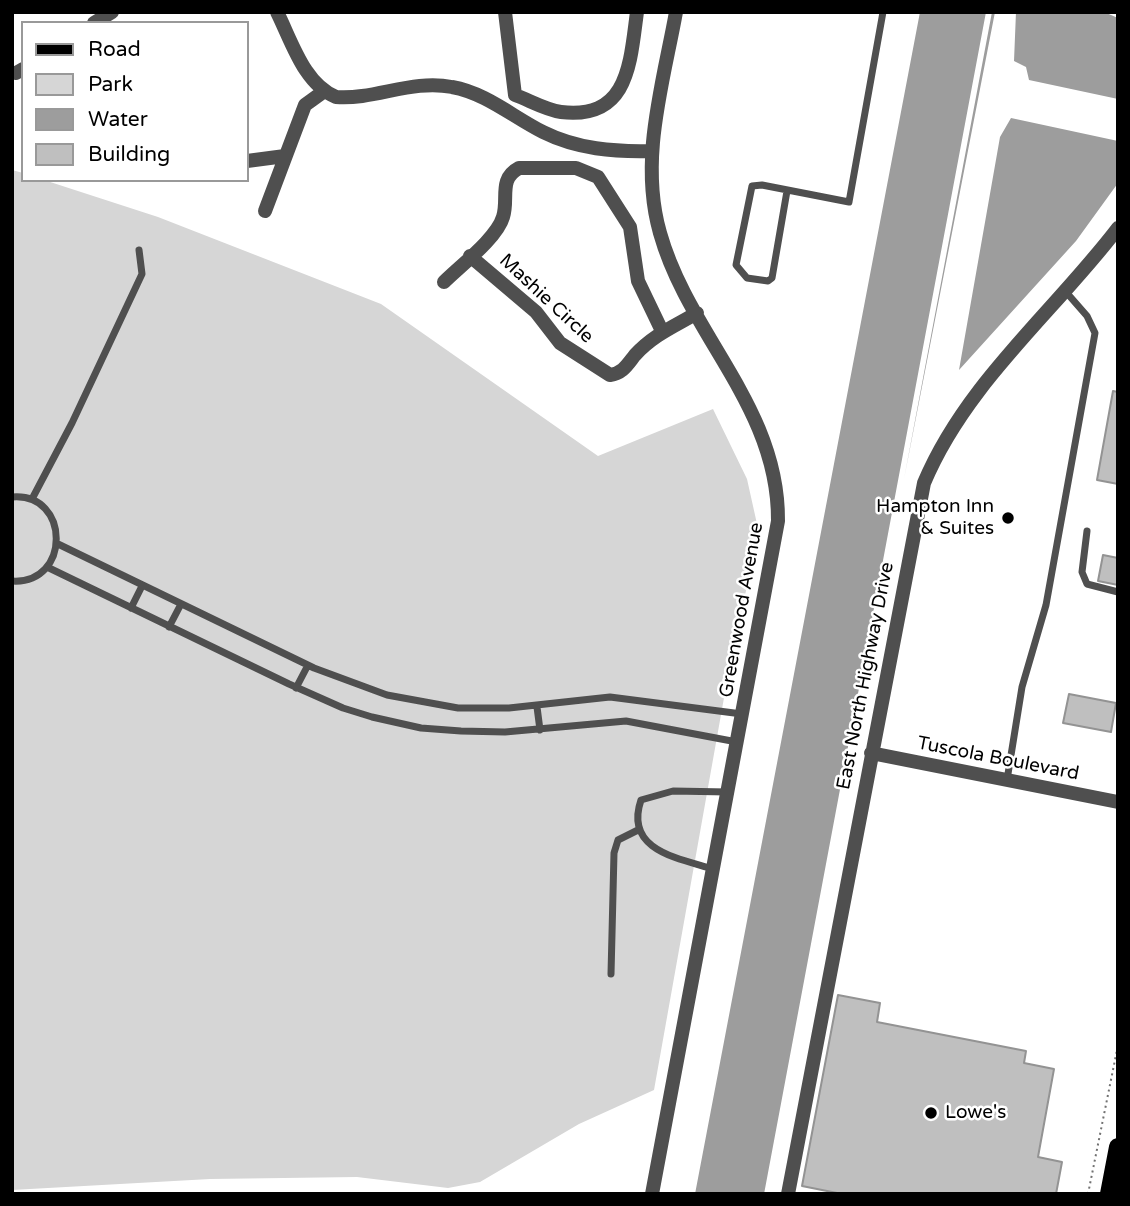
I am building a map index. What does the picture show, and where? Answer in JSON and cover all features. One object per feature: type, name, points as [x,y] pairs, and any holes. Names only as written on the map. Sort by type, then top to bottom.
[{"type":"main road","points":[[1109,1194],[1118,1147]]},
{"type":"street","points":[[277,12],[311,79],[323,92],[344,97],[423,84],[456,87],[478,95],[543,132],[567,142],[598,149],[652,151]]},
{"type":"street","points":[[505,12],[515,95],[561,112],[599,109],[616,98],[625,79],[636,12]]},
{"type":"street","name":"Greenwood Avenue","points":[[652,1194],[778,521],[776,479],[765,440],[672,267],[659,232],[652,189],[652,151],[676,12]]},
{"type":"street","points":[[265,211],[305,105],[323,92]]},
{"type":"street","points":[[543,132],[549,108]]},
{"type":"street","points":[[561,167],[567,142]]},
{"type":"street","points":[[248,161],[285,156]]},
{"type":"street","name":"Mashie Circle","points":[[444,282],[501,223],[506,182],[512,172],[519,168],[576,168],[598,177],[626,219],[632,235],[638,281],[662,331]]},
{"type":"street","name":"East North Highway Drive","points":[[788,1194],[916,511],[938,450],[978,389],[1066,292],[1118,228]]},
{"type":"street","name":"Mashie Circle","points":[[470,256],[536,312],[561,343],[602,373],[610,375],[623,371],[648,342],[662,331],[697,313]]},
{"type":"street","name":"Tuscola Boulevard","points":[[871,753],[1118,802]]},
{"type":"lane","points":[[787,191],[772,278],[768,281],[747,278],[736,265],[749,191],[758,184],[849,202],[883,12]]},
{"type":"lane","points":[[33,499],[142,274],[139,250]]},
{"type":"lane","points":[[1007,781],[1022,687],[1047,601],[1095,333],[1087,316],[1066,292]]},
{"type":"lane","points":[[12,497],[33,499],[52,518],[58,544],[47,567],[34,578],[12,581]]},
{"type":"lane","points":[[1087,531],[1082,572],[1087,583],[1118,592]]},
{"type":"lane","points":[[58,544],[308,665],[387,695],[458,708],[537,707],[610,697],[743,714]]},
{"type":"lane","points":[[47,567],[296,688],[343,708],[421,728],[472,732],[540,730],[626,721],[738,742]]},
{"type":"lane","points":[[131,608],[142,586]]},
{"type":"lane","points":[[169,626],[181,604]]},
{"type":"lane","points":[[296,688],[308,665]]},
{"type":"lane","points":[[537,707],[540,730]]},
{"type":"lane","points":[[714,869],[670,856],[651,845],[638,830],[636,821],[641,800],[673,791],[728,792]]},
{"type":"lane","points":[[611,974],[614,853],[618,840],[638,830]]},
{"type":"path","points":[[1088,1194],[1118,1045]]},
{"type":"green space","points":[[12,170],[21,172],[21,182],[50,182],[158,217],[381,304],[598,456],[713,409],[747,479],[759,533],[732,653],[654,1090],[579,1124],[480,1182],[448,1188],[357,1177],[210,1179],[12,1190]]},
{"type":"water","points":[[920,12],[986,12],[764,1194],[695,1194]]},
{"type":"water","points":[[992,12],[995,12],[904,479]]},
{"type":"water","points":[[1016,12],[1104,12],[1118,18],[1118,99],[1029,80],[1026,67],[1014,61]]},
{"type":"water","points":[[1011,118],[1118,141],[1118,183],[1076,241],[959,370],[1000,137]]},
{"type":"building","points":[[1113,391],[1118,392],[1118,484],[1097,480]]},
{"type":"building","points":[[1103,555],[1118,558],[1118,585],[1098,581]]},
{"type":"building","points":[[1069,694],[1116,703],[1111,732],[1063,723]]},
{"type":"building","name":"Lowe's","points":[[838,995],[880,1003],[877,1022],[1026,1051],[1024,1063],[1054,1069],[1038,1157],[1062,1162],[1056,1194],[842,1194],[802,1186]]},
{"type":"place","name":"Hampton Inn & Suites","points":[[1008,518]]},
{"type":"place","name":"Lowe's","points":[[931,1113]]}]
